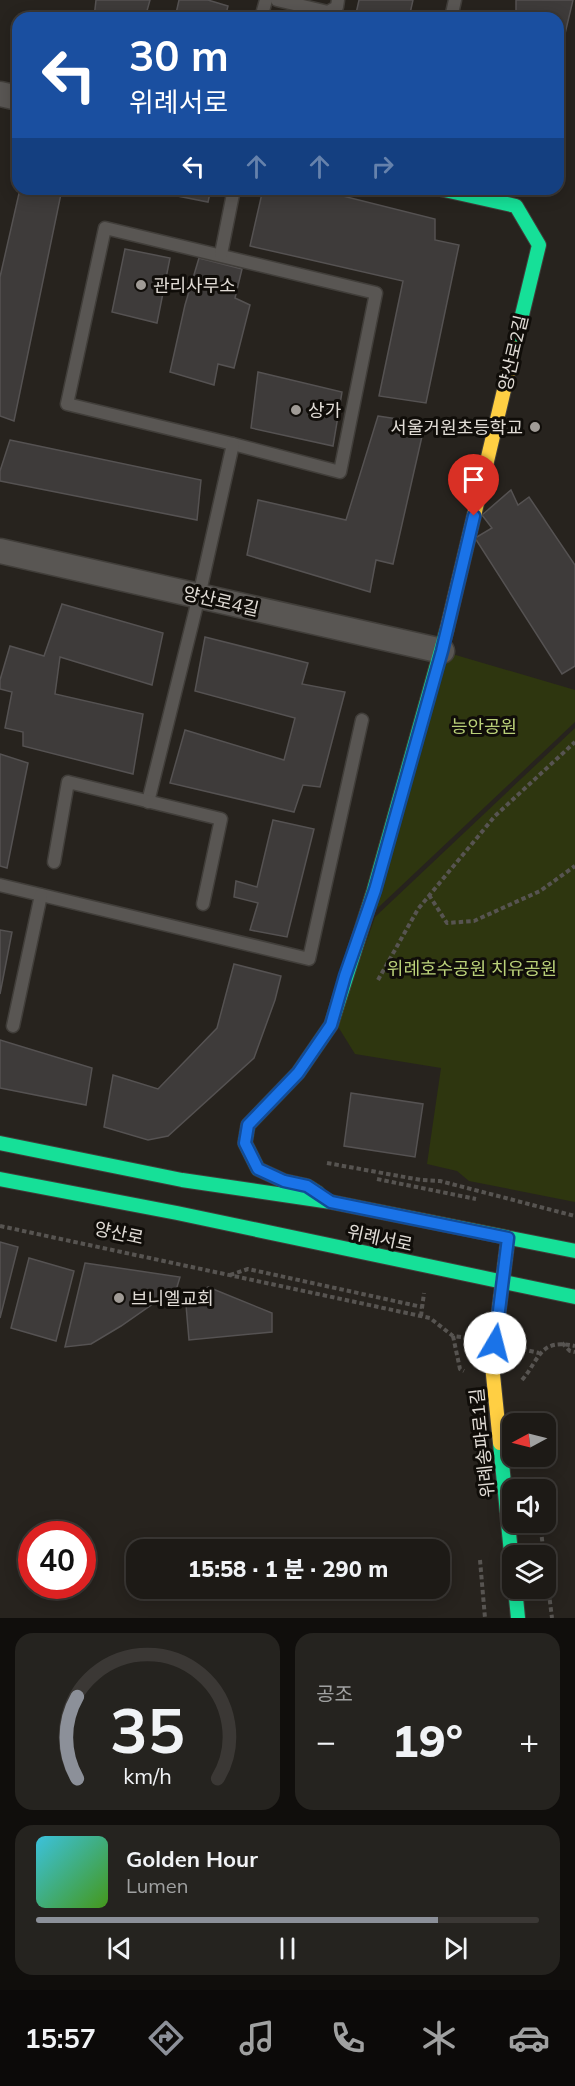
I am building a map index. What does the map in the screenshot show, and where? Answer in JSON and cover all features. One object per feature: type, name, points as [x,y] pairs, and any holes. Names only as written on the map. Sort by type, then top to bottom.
[{"type":"street","name":"양산로2길","points":[[331,1202],[307,1186],[284,1181],[258,1169],[245,1143],[248,1125],[298,1073],[331,1025],[345,976],[375,890],[442,651],[539,245],[516,206],[467,195]]},
{"type":"street","name":"양산로4길","points":[[0,550],[442,651]]},
{"type":"street","name":"위례서로","points":[[0,1143],[182,1180],[331,1202],[575,1251]]},
{"type":"street","name":"양산로","points":[[0,1179],[177,1213]]},
{"type":"street","name":"위례서로","points":[[177,1213],[575,1297]]},
{"type":"street","name":"위례송파로1길","points":[[508,1238],[492,1365],[510,1545]]},
{"type":"street","points":[[515,1599],[518,1618]]},
{"type":"lane","points":[[277,0],[328,12],[337,7],[338,0]]},
{"type":"lane","points":[[221,254],[233,195]]},
{"type":"lane","points":[[105,228],[376,293],[339,472],[234,444],[67,404],[105,228]]},
{"type":"lane","points":[[148,802],[234,444]]},
{"type":"lane","points":[[0,885],[309,959],[362,720]]},
{"type":"lane","points":[[54,862],[68,782],[221,819],[204,904]]},
{"type":"lane","points":[[14,1026],[41,895]]},
{"type":"path","points":[[374,988],[417,909],[495,816],[575,742]]},
{"type":"path","points":[[429,895],[447,923],[474,921],[540,891],[575,866]]},
{"type":"path","points":[[320,1162],[421,1180],[440,1181],[575,1216]]},
{"type":"path","name":"양산로","points":[[0,1226],[430,1318],[453,1336]]},
{"type":"path","points":[[230,1275],[248,1269],[422,1307]]},
{"type":"path","points":[[561,1343],[570,1351],[575,1352]]},
{"type":"path","points":[[523,1380],[539,1353],[561,1343],[575,1346]]},
{"type":"path","points":[[550,1599],[552,1618]]},
{"type":"green space","name":"능안공원","points":[[442,651],[575,690],[575,722],[365,920]]},
{"type":"green space","name":"위례호수공원 치유공원","points":[[575,728],[575,1202],[469,1181],[457,1171],[427,1164],[441,1068],[355,1054],[337,1025],[375,917]]},
{"type":"building","points":[[96,0],[150,0],[147,12],[95,12]]},
{"type":"building","points":[[179,0],[208,0],[228,6],[226,12],[176,12]]},
{"type":"building","points":[[359,0],[413,0],[410,12],[356,12]]},
{"type":"building","points":[[516,0],[573,0],[564,38],[564,12],[516,12]]},
{"type":"building","points":[[19,195],[61,195],[14,421],[0,416],[0,277]]},
{"type":"building","points":[[172,195],[210,195],[208,202]]},
{"type":"building","points":[[262,195],[339,195],[435,219],[435,240],[459,245],[426,403],[379,396],[403,281],[250,246]]},
{"type":"building","name":"관리사무소","points":[[125,249],[170,258],[157,323],[112,312]]},
{"type":"building","points":[[199,258],[242,269],[235,298],[250,305],[234,368],[218,364],[214,385],[170,372],[185,305]]},
{"type":"building","name":"상가","points":[[258,372],[342,392],[333,446],[251,428]]},
{"type":"building","points":[[378,416],[425,423],[393,564],[376,560],[370,592],[247,555],[258,500],[346,520]]},
{"type":"building","points":[[10,440],[201,480],[197,520],[0,481],[0,471]]},
{"type":"building","name":"서울거원초등학교","points":[[511,490],[518,505],[529,497],[575,565],[575,666],[562,674],[475,538],[492,528],[482,515]]},
{"type":"building","points":[[62,604],[163,633],[152,685],[60,657],[55,694],[143,714],[133,774],[23,746],[23,732],[5,728],[12,692],[0,689],[0,680],[10,646],[44,656]]},
{"type":"building","points":[[205,637],[308,663],[302,684],[345,692],[320,787],[303,785],[294,812],[170,783],[185,730],[284,760],[295,718],[195,691]]},
{"type":"building","points":[[0,754],[28,763],[7,868],[0,866]]},
{"type":"building","points":[[273,820],[314,829],[287,937],[250,930],[258,903],[234,897],[236,881],[257,887]]},
{"type":"building","points":[[0,930],[12,932],[0,994]]},
{"type":"building","points":[[234,964],[281,976],[275,1000],[254,1058],[168,1136],[148,1140],[104,1127],[113,1075],[158,1089],[217,1028]]},
{"type":"building","points":[[0,1040],[92,1068],[86,1105],[0,1088]]},
{"type":"building","points":[[351,1093],[423,1104],[415,1157],[344,1146]]},
{"type":"building","points":[[0,1242],[18,1247],[0,1318]]},
{"type":"building","points":[[29,1258],[74,1271],[56,1341],[11,1328]]},
{"type":"building","name":"브니엘교회","points":[[85,1263],[180,1277],[177,1287],[121,1326],[91,1344],[65,1347]]},
{"type":"building","points":[[208,1287],[272,1313],[272,1332],[189,1340],[186,1305]]},
{"type":"traffic: fast","points":[[467,195],[516,206],[539,245],[514,348]]},
{"type":"traffic: fast","points":[[318,1193],[307,1186],[284,1181],[258,1169],[245,1143],[248,1125],[298,1073],[331,1025],[374,890],[447,629]]},
{"type":"traffic: fast","points":[[0,1143],[182,1180],[331,1202],[575,1251]]},
{"type":"traffic: fast","points":[[0,1179],[177,1213],[575,1297]]},
{"type":"traffic: fast","points":[[500,1443],[510,1545]]},
{"type":"traffic: fast","points":[[516,1599],[518,1618]]},
{"type":"traffic: slow","points":[[447,629],[514,348]]},
{"type":"traffic: slow","points":[[500,1443],[492,1365],[508,1238]]},
{"type":"place","name":"관리사무소","points":[[141,285]]},
{"type":"place","name":"상가","points":[[296,410]]},
{"type":"place","name":"서울거원초등학교","points":[[535,427]]},
{"type":"place","name":"브니엘교회","points":[[119,1298]]},
{"type":"route","points":[[474,516],[442,651],[375,890],[345,976],[331,1025],[298,1073],[248,1125],[245,1143],[258,1169],[284,1181],[307,1186],[331,1202],[508,1238],[495,1343]]}]
